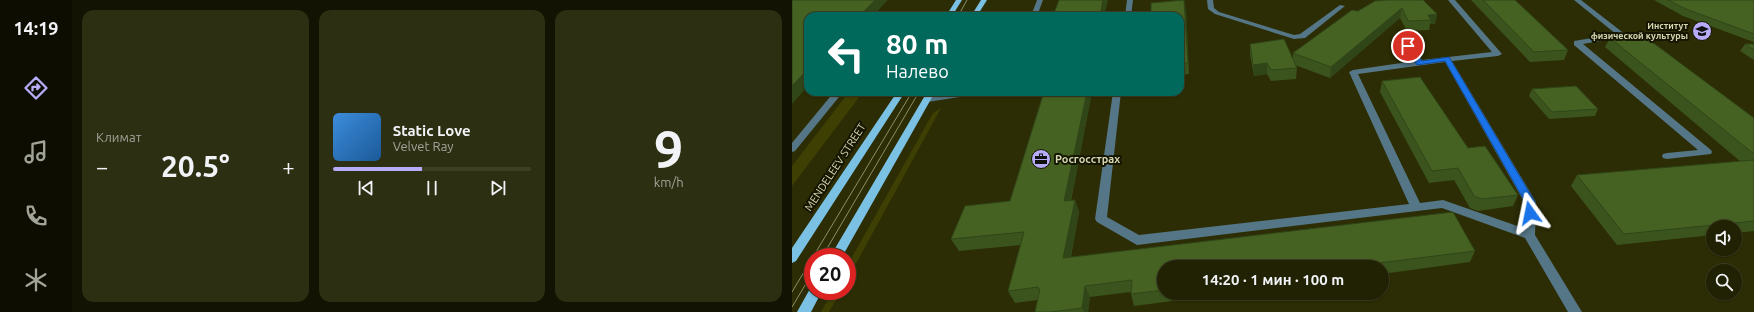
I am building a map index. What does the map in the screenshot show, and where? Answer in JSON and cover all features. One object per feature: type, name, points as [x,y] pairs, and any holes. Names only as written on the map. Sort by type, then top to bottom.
[{"type":"main road","points":[[952,12],[959,0]]},
{"type":"main road","points":[[976,12],[984,0]]},
{"type":"main road","name":"MENDELEEV STREET","points":[[792,258],[898,96]]},
{"type":"main road","points":[[841,248],[928,96]]},
{"type":"main road","points":[[804,312],[811,300]]},
{"type":"lane","points":[[1036,12],[1040,0]]},
{"type":"lane","points":[[1128,12],[1130,0]]},
{"type":"lane","points":[[1210,0],[1211,9],[1217,13],[1294,37],[1302,36],[1342,6]]},
{"type":"lane","points":[[1416,207],[1353,72],[1447,59],[1498,54],[1451,0]]},
{"type":"lane","points":[[1577,0],[1622,35],[1577,43],[1707,152],[1667,156]]},
{"type":"lane","points":[[1402,37],[1420,63]]},
{"type":"lane","points":[[1447,59],[1530,202],[1529,235],[1575,312]]},
{"type":"lane","points":[[792,149],[835,96]]},
{"type":"lane","points":[[1116,96],[1101,219],[1137,240],[1443,204],[1529,235]]},
{"type":"shaded area","points":[[846,96],[860,96],[792,186],[792,166]]},
{"type":"shaded area","points":[[941,108],[856,264],[856,250],[933,113]]},
{"type":"shaded area","points":[[828,300],[836,300],[829,312],[821,312]]},
{"type":"building","points":[[792,0],[875,0],[863,12],[804,12],[804,73],[792,86]]},
{"type":"building","points":[[1059,0],[1103,0],[1101,12],[1054,12]]},
{"type":"building","points":[[1184,0],[1188,63],[1184,64],[1184,12],[1151,12],[1151,3]]},
{"type":"building","points":[[1423,0],[1437,14],[1428,15],[1431,20],[1408,21],[1402,8],[1331,67],[1293,53],[1352,10],[1358,11],[1375,1]]},
{"type":"building","points":[[1483,0],[1515,0],[1568,50],[1534,52]]},
{"type":"building","points":[[1668,0],[1754,0],[1754,34],[1686,9]]},
{"type":"building","points":[[1644,36],[1754,118],[1754,154],[1610,38]]},
{"type":"building","points":[[1284,39],[1297,68],[1271,70],[1267,63],[1253,65],[1250,44]]},
{"type":"building","points":[[1745,44],[1754,44],[1754,50]]},
{"type":"building","points":[[1420,77],[1468,148],[1485,146],[1518,195],[1482,199],[1474,196],[1458,168],[1432,171],[1382,81]]},
{"type":"building","points":[[1576,86],[1598,109],[1552,112],[1532,89]]},
{"type":"building","points":[[1043,96],[1086,96],[1064,201],[1075,200],[1063,258],[1453,212],[1475,251],[1389,262],[1389,260],[1157,260],[1157,291],[1131,294],[1132,280],[1085,286],[1082,308],[1050,312],[1035,312],[1040,289],[1038,289],[1038,287],[1008,291],[1024,232],[951,239],[965,206],[1010,201]]},
{"type":"building","points":[[1754,160],[1754,221],[1742,222],[1742,220],[1706,220],[1706,226],[1624,234],[1577,175]]},
{"type":"tram line","points":[[960,12],[967,0]]},
{"type":"tram line","points":[[792,292],[910,96]]},
{"type":"tram line","points":[[827,248],[917,96]]},
{"type":"tram line","points":[[792,307],[804,287]]},
{"type":"place","name":"Институт физической культуры","points":[[1702,31]]},
{"type":"place","name":"Росгосстрах","points":[[1041,159]]},
{"type":"route","points":[[1408,46],[1420,63],[1447,59],[1530,202],[1530,213]]}]
